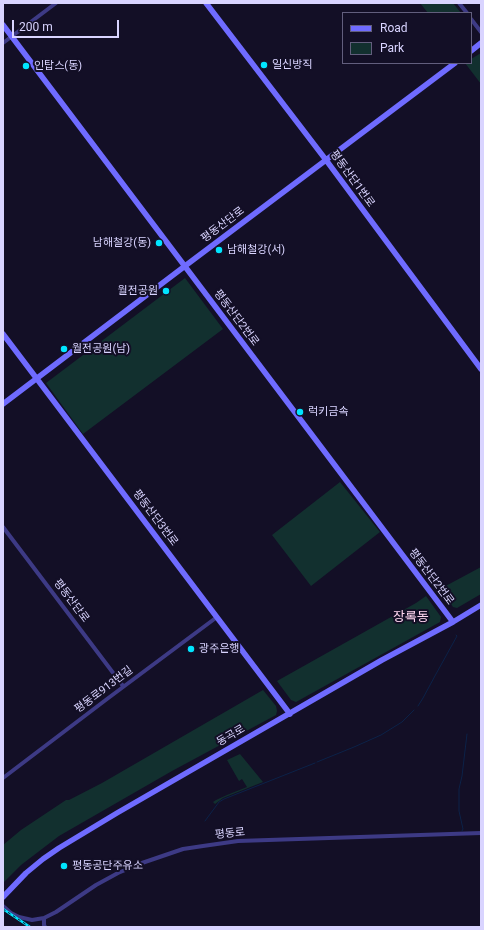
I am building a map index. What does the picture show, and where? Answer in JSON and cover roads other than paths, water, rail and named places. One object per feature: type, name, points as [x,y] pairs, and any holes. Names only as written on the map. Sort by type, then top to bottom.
[{"type":"street","points":[[3,43],[56,3]]},
{"type":"street","name":"평동산단1번로","points":[[206,3],[326,160],[481,369]]},
{"type":"street","points":[[459,3],[466,12]]},
{"type":"street","points":[[472,20],[481,32]]},
{"type":"street","name":"평동산단2번로","points":[[3,25],[453,622]]},
{"type":"street","points":[[472,50],[481,44]]},
{"type":"street","name":"평동산단로","points":[[3,404],[454,64]]},
{"type":"street","name":"평동산단3번로","points":[[3,334],[290,714]]},
{"type":"street","name":"평동산단로","points":[[3,528],[123,686]]},
{"type":"street","name":"동곡로","points":[[3,897],[26,873],[59,848],[382,660],[480,606]]},
{"type":"street","name":"평동로913번길","points":[[3,778],[123,686],[217,617]]},
{"type":"street","name":"평동로","points":[[3,906],[11,913],[19,917],[32,920],[44,918],[118,873],[183,849],[238,841],[481,833]]},
{"type":"street","points":[[44,918],[45,927]]},
{"type":"waterway","points":[[418,706],[457,636],[456,635]]},
{"type":"waterway","points":[[317,762],[381,735],[402,722],[414,710]]},
{"type":"waterway","points":[[462,831],[463,829],[459,811],[459,789],[467,734]]},
{"type":"waterway","points":[[205,821],[219,802],[224,799],[315,763]]},
{"type":"railway","points":[[3,909],[30,927]]},
{"type":"place","name":"일신방직","points":[[264,65]]},
{"type":"place","name":"인탑스(동)","points":[[26,66]]},
{"type":"place","name":"남해철강(동)","points":[[159,243]]},
{"type":"place","name":"남해철강(서)","points":[[219,250]]},
{"type":"place","name":"월전공원","points":[[166,291]]},
{"type":"place","name":"월전공원(남)","points":[[64,349]]},
{"type":"place","name":"럭키금속","points":[[300,412]]},
{"type":"place","name":"광주은행","points":[[191,649]]},
{"type":"place","name":"평동공단주유소","points":[[64,866]]},
{"type":"district","name":"장록동","points":[[411,618]]}]
